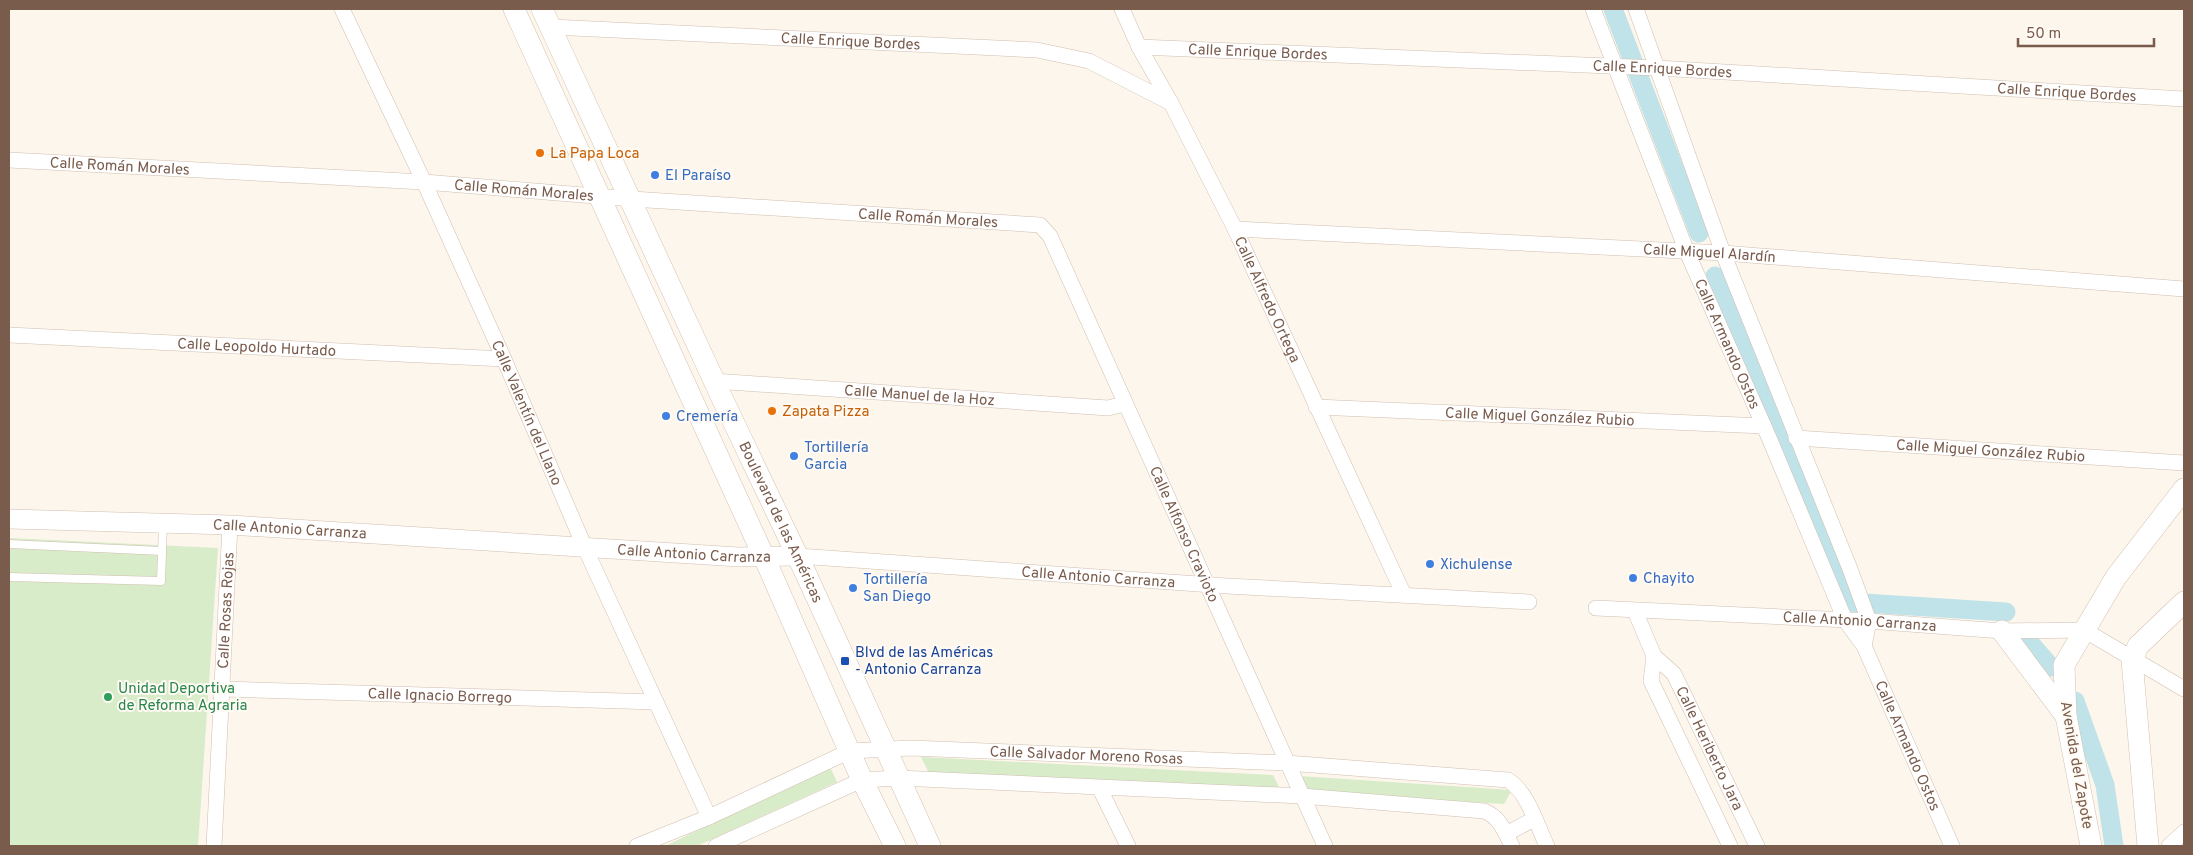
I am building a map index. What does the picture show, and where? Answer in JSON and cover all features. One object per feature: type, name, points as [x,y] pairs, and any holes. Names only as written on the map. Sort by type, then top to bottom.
[{"type":"main road","name":"Boulevard de las Américas","points":[[514,9],[764,557],[862,780],[895,846]]},
{"type":"main road","name":"Boulevard de las Américas","points":[[546,18],[632,199],[714,381],[798,556],[930,846]]},
{"type":"main road","name":"Avenida del Zapote","points":[[2091,846],[2066,716],[2064,666],[2116,577],[2184,489]]},
{"type":"main road","points":[[2148,846],[2132,660],[2138,646],[2184,602]]},
{"type":"main road","points":[[2002,631],[2066,716]]},
{"type":"street","name":"Calle Valentín del Llano","points":[[342,9],[424,182],[504,359],[585,548],[709,817]]},
{"type":"street","name":"Calle Alfredo Ortega","points":[[1122,9],[1139,47],[1171,103],[1235,229],[1404,595]]},
{"type":"street","name":"Calle Armando Ostos","points":[[1593,9],[1687,252],[1764,426],[1845,620],[1864,646],[1952,846]]},
{"type":"street","name":"Calle Armando Ostos","points":[[1636,9],[1723,253],[1850,569],[1869,621]]},
{"type":"street","name":"Calle Enrique Bordes","points":[[546,18],[1038,50],[1089,61],[1171,103]]},
{"type":"street","name":"Calle Enrique Bordes","points":[[1139,47],[1615,68],[1657,68],[2184,99]]},
{"type":"street","name":"Calle Román Morales","points":[[9,160],[424,182],[632,199],[1040,225]]},
{"type":"street","name":"Calle Alfonso Cravioto","points":[[1040,225],[1050,236],[1124,404],[1325,846]]},
{"type":"street","name":"Calle Miguel Alardín","points":[[1235,229],[1723,253],[2184,289]]},
{"type":"street","name":"Calle Leopoldo Hurtado","points":[[9,335],[504,359]]},
{"type":"street","name":"Calle Manuel de la Hoz","points":[[714,381],[1108,408],[1124,404]]},
{"type":"street","name":"Calle Miguel González Rubio","points":[[1316,407],[1764,426]]},
{"type":"street","name":"Calle Miguel González Rubio","points":[[1796,438],[2184,463]]},
{"type":"street","name":"Calle Antonio Carranza","points":[[9,519],[230,524],[585,548],[764,557],[798,556],[1206,585],[1529,602]]},
{"type":"street","name":"Calle Rosas Rojas","points":[[214,846],[224,690],[230,524]]},
{"type":"street","name":"Calle Antonio Carranza","points":[[1596,608],[1869,621],[2002,631],[2084,630]]},
{"type":"street","name":"Calle Heriberto Jara","points":[[1635,611],[1654,656],[1674,674],[1757,846]]},
{"type":"street","points":[[1864,646],[1869,621]]},
{"type":"street","points":[[2084,630],[2184,690]]},
{"type":"street","name":"Calle Heriberto Jara","points":[[1654,656],[1651,681],[1730,846]]},
{"type":"street","name":"Calle Ignacio Borrego","points":[[224,690],[656,702]]},
{"type":"street","name":"Calle Salvador Moreno Rosas","points":[[638,846],[709,817],[850,751],[885,749],[1287,763],[1508,780],[1516,785],[1547,846]]},
{"type":"street","points":[[716,846],[862,780],[898,778],[1100,789],[1302,796],[1484,811],[1493,814],[1509,840],[1534,819]]},
{"type":"street","points":[[1100,789],[1128,846]]},
{"type":"street","points":[[2169,846],[2184,832]]},
{"type":"lane","points":[[9,577],[161,581],[163,522]]},
{"type":"lane","points":[[9,544],[162,551]]},
{"type":"green space","name":"Unidad Deportiva de Reforma Agraria","points":[[9,538],[218,548],[198,846],[9,846]]},
{"type":"green space","points":[[921,757],[1273,775],[1281,791],[930,775]]},
{"type":"green space","points":[[830,767],[837,782],[697,846],[665,846]]},
{"type":"green space","points":[[1299,776],[1512,790],[1504,804],[1305,792]]},
{"type":"waterway","points":[[1613,9],[1699,233]]},
{"type":"waterway","points":[[1715,276],[1848,602],[2006,612]]},
{"type":"waterway","points":[[2030,643],[2051,667]]},
{"type":"waterway","points":[[2075,701],[2105,785],[2114,846]]},
{"type":"place","name":"La Papa Loca","points":[[540,153]]},
{"type":"place","name":"El Paraíso","points":[[655,175]]},
{"type":"place","name":"Zapata Pizza","points":[[772,411]]},
{"type":"place","name":"Cremería","points":[[666,416]]},
{"type":"place","name":"Tortillería Garcia","points":[[794,456]]},
{"type":"place","name":"Xichulense","points":[[1430,564]]},
{"type":"place","name":"Chayito","points":[[1633,578]]},
{"type":"place","name":"Tortillería San Diego","points":[[853,588]]},
{"type":"place","name":"Blvd de las Américas - Antonio Carranza","points":[[845,661]]},
{"type":"place","name":"Unidad Deportiva de Reforma Agraria","points":[[108,697]]}]
